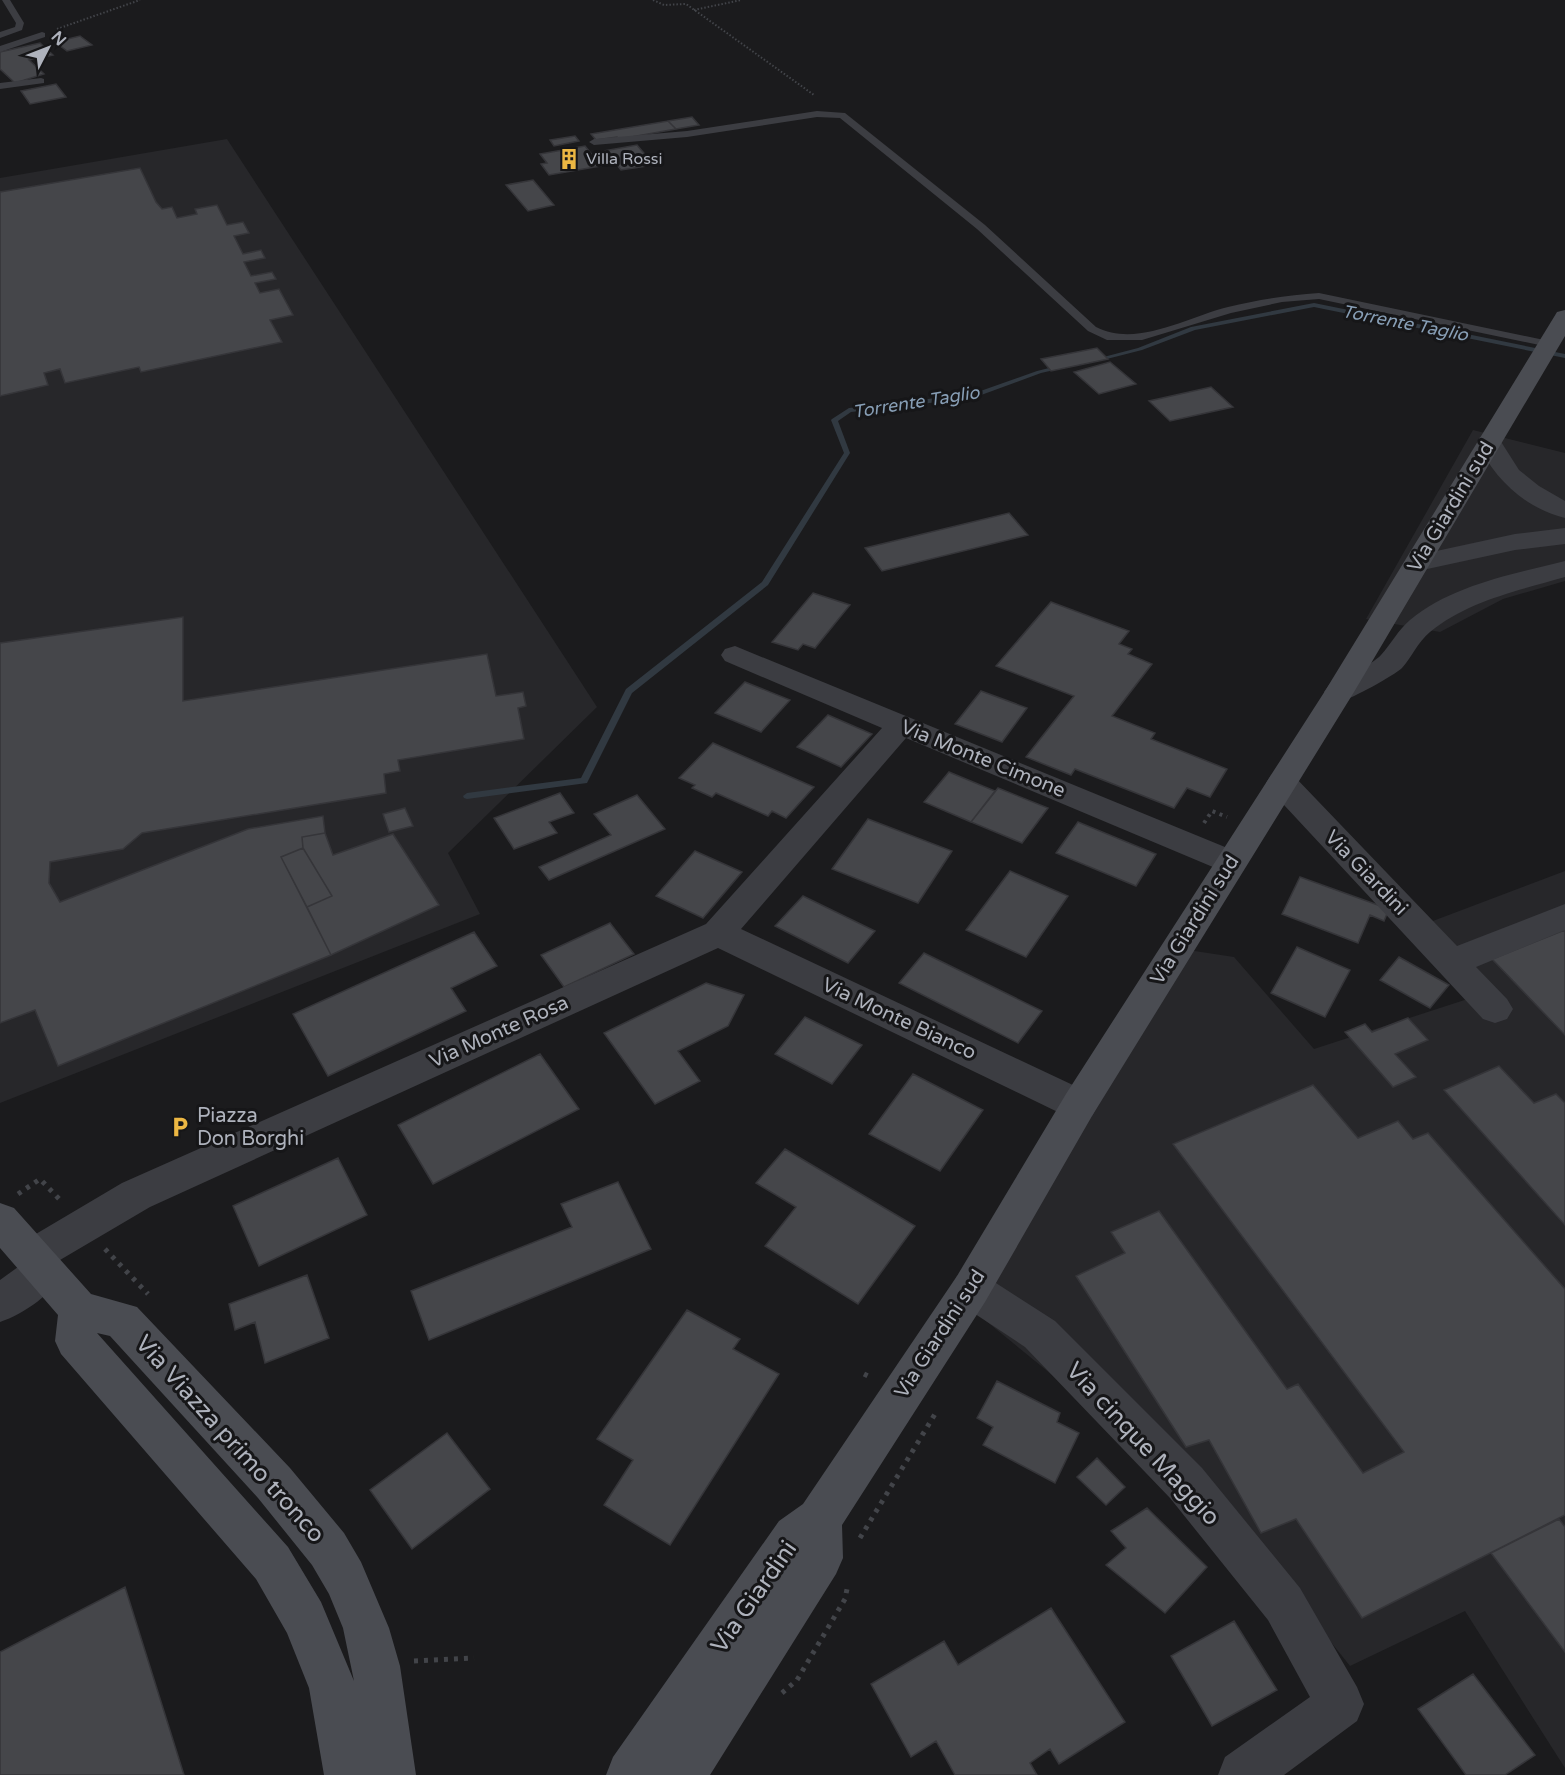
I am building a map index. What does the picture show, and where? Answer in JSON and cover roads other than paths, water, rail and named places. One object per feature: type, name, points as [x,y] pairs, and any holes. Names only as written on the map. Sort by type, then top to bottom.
[{"type":"main road","name":"Via Giardini sud","points":[[837,1532],[971,1289],[1079,1104],[1339,692],[1565,317]]},
{"type":"main road","points":[[8,1208],[39,1263],[79,1310],[76,1341],[272,1563],[305,1618],[333,1688],[349,1775]]},
{"type":"main road","name":"Via Viazza primo tronco","points":[[79,1310],[122,1320],[274,1483],[328,1549],[345,1578],[366,1628],[376,1666],[391,1775]]},
{"type":"main road","name":"Via Giardini","points":[[631,1775],[795,1537],[837,1532]]},
{"type":"main road","name":"Via Giardini","points":[[682,1775],[837,1532]]},
{"type":"street","points":[[1490,442],[1495,458],[1518,483],[1535,496],[1565,510]]},
{"type":"street","points":[[1418,562],[1515,542],[1565,536]]},
{"type":"street","points":[[1418,562],[1433,573],[1469,590],[1500,588]]},
{"type":"street","points":[[1339,692],[1391,662],[1400,647],[1420,626],[1463,601],[1565,569]]},
{"type":"street","name":"Via Monte Cimone","points":[[735,655],[1231,862]]},
{"type":"street","name":"Via Monte Rosa","points":[[0,1304],[39,1263],[82,1225],[136,1195],[718,933],[901,725]]},
{"type":"street","name":"Via Giardini","points":[[1282,783],[1495,1009]]},
{"type":"street","points":[[1451,963],[1565,916]]},
{"type":"street","name":"Via Monte Bianco","points":[[718,933],[1079,1104]]},
{"type":"street","name":"Via cinque Maggio","points":[[971,1289],[1040,1334],[1186,1483],[1284,1604],[1340,1704],[1243,1775]]},
{"type":"lane","points":[[0,35],[18,28],[20,23],[6,0]]},
{"type":"lane","points":[[0,49],[42,35]]},
{"type":"lane","points":[[0,86],[41,81]]},
{"type":"lane","points":[[594,141],[687,134],[817,114],[842,115],[958,208],[1092,329],[1107,338],[1142,336],[1229,310],[1282,298],[1319,296],[1546,348]]},
{"type":"waterway","name":"Torrente Taglio","points":[[1095,360],[1140,349],[1193,328],[1314,305],[1565,356]]},
{"type":"waterway","name":"Torrente Taglio","points":[[467,796],[584,781],[629,691],[765,583],[847,453],[834,420],[849,410],[973,396],[1039,372],[1061,367]]},
{"type":"place","name":"Villa Rossi","points":[[569,159]]},
{"type":"place","name":"Piazza Don Borghi","points":[[180,1127]]}]
